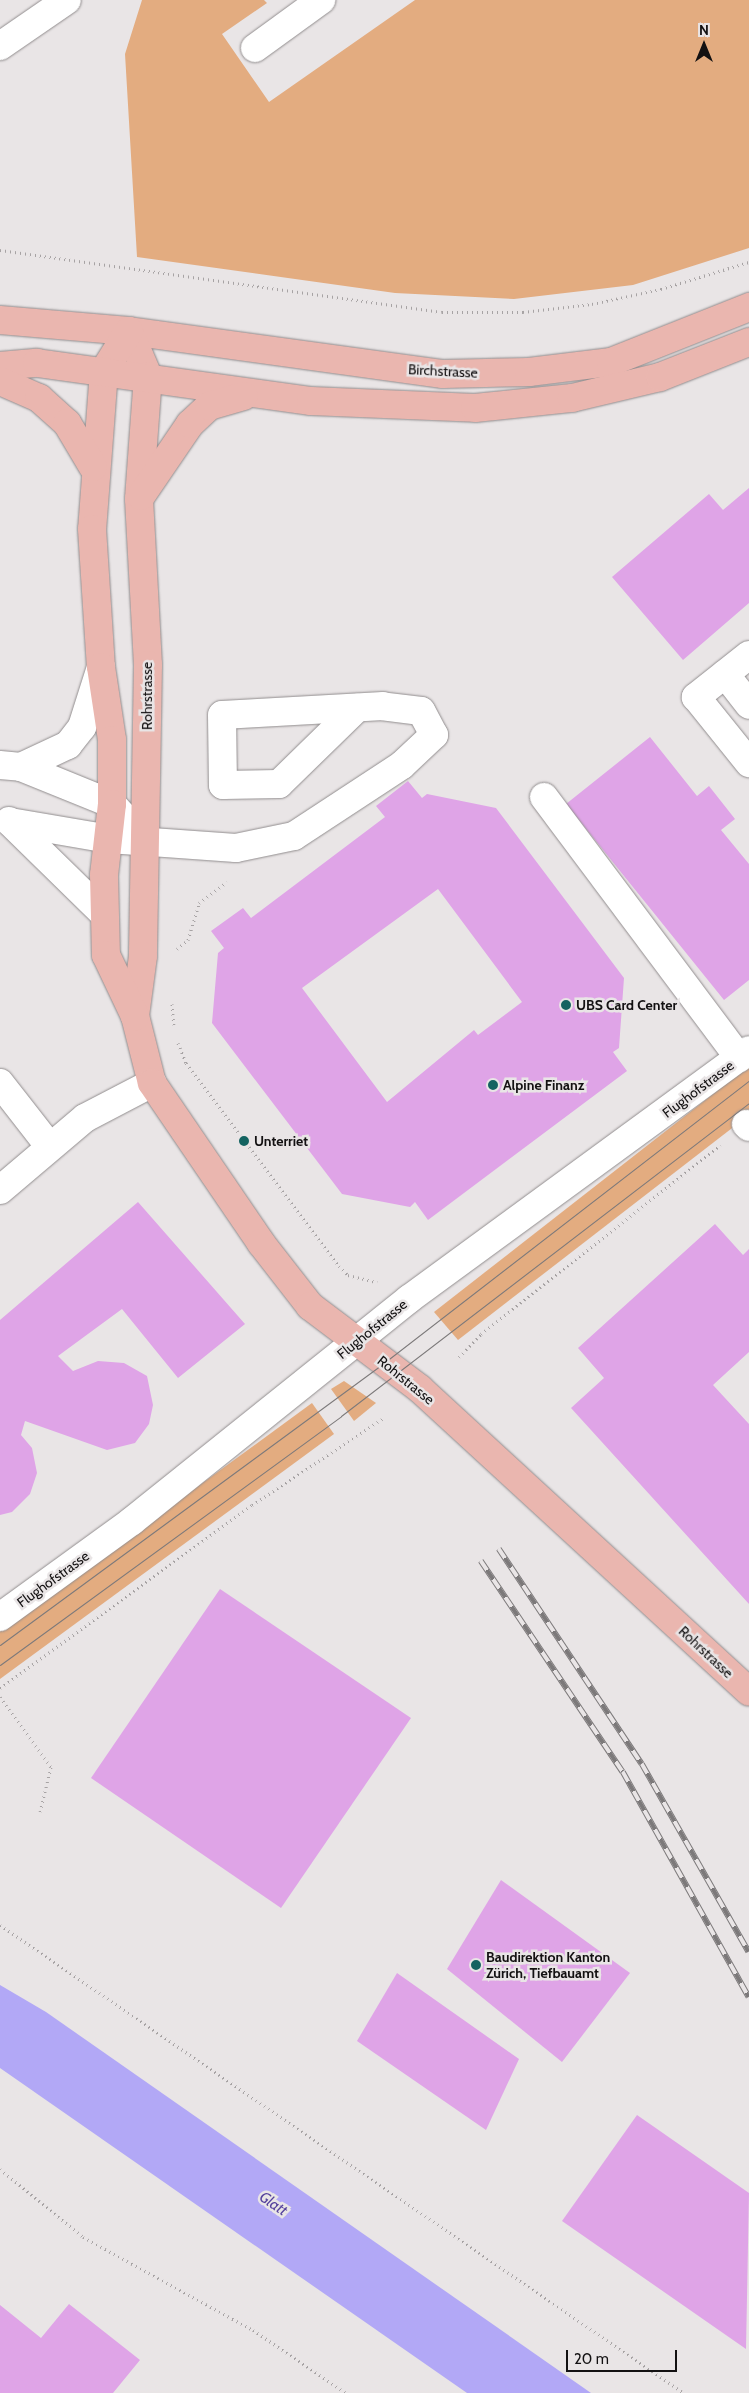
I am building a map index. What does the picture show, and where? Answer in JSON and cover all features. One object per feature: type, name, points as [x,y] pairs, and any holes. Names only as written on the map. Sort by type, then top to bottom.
[{"type":"main road","name":"Birchstrasse","points":[[0,320],[129,331],[443,374],[529,372],[611,362],[749,307]]},
{"type":"main road","points":[[104,371],[129,331]]},
{"type":"main road","points":[[129,331],[148,376]]},
{"type":"main road","points":[[0,366],[37,363],[148,376],[248,395],[475,408],[572,398],[660,377],[749,342]]},
{"type":"main road","name":"Rohrstrasse","points":[[104,371],[93,467],[92,529],[101,666],[112,740],[112,804],[104,914],[106,955],[135,1016],[152,1083],[310,1306],[425,1394],[749,1692]]},
{"type":"main road","name":"Rohrstrasse","points":[[135,1016],[143,956],[148,665],[139,499],[148,376]]},
{"type":"main road","points":[[0,381],[39,398],[67,423],[93,467]]},
{"type":"main road","points":[[139,499],[190,424],[209,406],[248,395]]},
{"type":"street","points":[[0,46],[67,0]]},
{"type":"street","points":[[255,48],[321,0]]},
{"type":"street","points":[[749,655],[696,697],[749,763]]},
{"type":"street","points":[[11,766],[68,745],[82,727],[101,666]]},
{"type":"street","points":[[725,674],[749,705]]},
{"type":"street","points":[[5,817],[109,839],[144,839],[236,848],[294,836],[402,765],[434,735],[421,711],[357,708],[222,715],[223,785],[279,784],[357,708]]},
{"type":"street","points":[[11,766],[112,804],[144,839]]},
{"type":"street","points":[[544,797],[744,1054]]},
{"type":"street","points":[[5,817],[104,914]]},
{"type":"street","name":"Flughofstrasse","points":[[0,1616],[132,1522],[358,1342],[409,1299],[744,1054]]},
{"type":"street","points":[[0,1083],[50,1148]]},
{"type":"street","points":[[0,1190],[91,1114],[152,1083]]},
{"type":"path","points":[[0,250],[442,312],[523,312],[592,304],[661,289],[749,262]]},
{"type":"path","points":[[169,954],[188,940],[199,903],[227,882],[236,848]]},
{"type":"path","points":[[172,992],[174,1032],[186,1063],[339,1266],[362,1281],[385,1281]]},
{"type":"path","points":[[459,1357],[480,1334],[748,1126]]},
{"type":"path","points":[[0,1688],[252,1505],[385,1417]]},
{"type":"path","points":[[0,1697],[51,1768],[40,1812]]},
{"type":"path","points":[[0,1925],[684,2393]]},
{"type":"path","points":[[0,2169],[83,2237],[253,2330],[346,2393]]},
{"type":"shaded area","points":[[142,0],[264,0],[267,3],[222,34],[269,102],[415,0],[749,0],[749,248],[633,285],[514,299],[395,293],[137,257],[125,54]]},
{"type":"shaded area","points":[[749,1066],[749,1115],[458,1340],[434,1312]]},
{"type":"shaded area","points":[[344,1381],[376,1403],[354,1421],[331,1389]]},
{"type":"shaded area","points":[[312,1403],[334,1434],[0,1679],[0,1631]]},
{"type":"water","name":"Glatt","points":[[0,1985],[46,2012],[591,2393],[467,2393],[0,2068]]},
{"type":"building","points":[[749,488],[749,603],[683,660],[612,577],[709,494],[723,510]]},
{"type":"building","points":[[650,737],[697,796],[709,786],[735,819],[721,830],[749,864],[749,980],[724,1000],[566,804]]},
{"type":"building","points":[[408,781],[422,798],[427,794],[496,808],[624,978],[619,1048],[613,1052],[627,1071],[428,1220],[415,1202],[410,1207],[342,1194],[212,1023],[218,953],[224,948],[211,931],[243,908],[251,918],[385,817],[376,806]],"holes":[[[438,889],[522,1002],[478,1035],[474,1030],[387,1102],[302,988]]]},
{"type":"building","points":[[138,1202],[245,1324],[178,1378],[122,1309],[58,1356],[73,1371],[98,1361],[124,1363],[147,1376],[153,1405],[149,1424],[135,1443],[107,1450],[25,1421],[21,1435],[32,1448],[37,1473],[30,1494],[12,1512],[0,1515],[0,1320]]},
{"type":"building","points":[[715,1224],[743,1255],[749,1249],[749,1352],[713,1385],[749,1424],[749,1604],[571,1408],[604,1378],[578,1348]]},
{"type":"building","points":[[220,1589],[411,1718],[281,1908],[91,1778]]},
{"type":"building","points":[[501,1880],[630,1973],[562,2062],[447,1969]]},
{"type":"building","points":[[397,1973],[519,2059],[486,2130],[357,2041]]},
{"type":"building","points":[[637,2115],[749,2193],[746,2349],[562,2221]]},
{"type":"building","points":[[69,2304],[140,2360],[113,2393],[0,2393],[0,2305],[41,2338]]},
{"type":"tram line","points":[[0,1645],[385,1362],[749,1081]]},
{"type":"tram line","points":[[0,1665],[341,1416],[749,1103]]},
{"type":"railway","points":[[499,1549],[642,1764],[749,1952]]},
{"type":"railway","points":[[481,1561],[623,1772],[749,1997]]},
{"type":"place","name":"UBS Card Center","points":[[566,1005]]},
{"type":"place","name":"Alpine Finanz","points":[[493,1085]]},
{"type":"place","name":"Unterriet","points":[[244,1141]]},
{"type":"place","name":"Baudirektion Kanton Zürich, Tiefbauamt","points":[[476,1965]]}]
